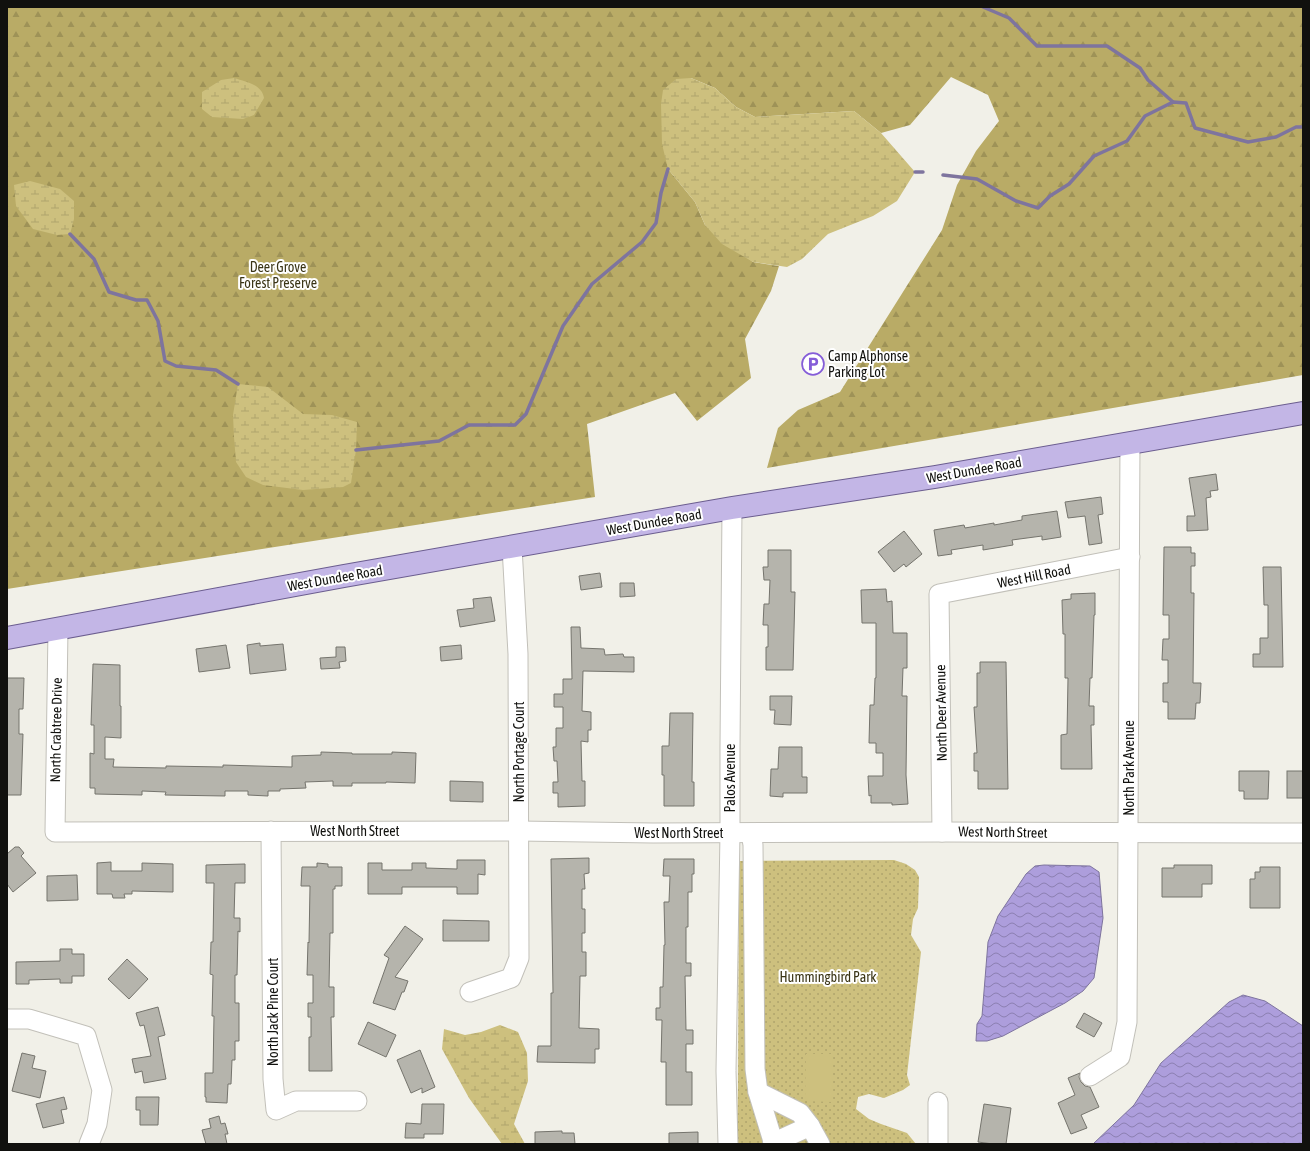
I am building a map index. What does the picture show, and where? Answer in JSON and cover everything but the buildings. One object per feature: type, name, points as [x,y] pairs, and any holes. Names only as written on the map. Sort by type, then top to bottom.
[{"type":"main road","name":"West Dundee Road","points":[[7,638],[344,576],[732,508],[935,477],[1303,413]]},
{"type":"street","name":"North Park Avenue","points":[[1090,1076],[1120,1056],[1127,1022],[1130,443]]},
{"type":"street","name":"Palos Avenue","points":[[728,1144],[726,1071],[730,833],[732,508]]},
{"type":"street","name":"North Portage Court","points":[[470,992],[511,978],[519,958],[518,654],[512,547]]},
{"type":"street","name":"West Hill Road","points":[[939,594],[1130,557]]},
{"type":"street","name":"North Deer Avenue","points":[[939,594],[942,832]]},
{"type":"street","name":"North Crabtree Drive","points":[[55,832],[58,629]]},
{"type":"street","name":"North Jack Pine Court","points":[[271,831],[273,1079],[276,1110],[296,1101],[357,1101]]},
{"type":"street","name":"West North Street","points":[[55,832],[519,831],[1303,834]]},
{"type":"street","points":[[752,833],[755,1069],[758,1092],[773,1144],[810,1126]]},
{"type":"street","points":[[7,1019],[29,1019],[86,1036],[102,1090],[97,1124],[89,1144]]},
{"type":"street","points":[[758,1092],[800,1113],[810,1126],[820,1144]]},
{"type":"street","points":[[938,1102],[938,1144]]},
{"type":"green space","name":"Deer Grove Forest Preserve","points":[[7,7],[1303,7],[1303,375],[767,468],[778,428],[798,410],[840,392],[942,230],[957,185],[976,151],[999,121],[988,95],[951,77],[910,125],[881,133],[854,111],[755,117],[736,107],[715,88],[691,78],[668,169],[695,202],[705,225],[753,262],[779,266],[771,291],[745,339],[751,378],[697,421],[675,393],[587,424],[595,497],[7,589]]},
{"type":"green space","points":[[234,78],[253,84],[263,93],[264,98],[254,115],[243,119],[212,117],[202,109],[202,92],[221,80]]},
{"type":"green space","points":[[691,78],[715,88],[736,107],[755,117],[854,111],[881,133],[915,172],[897,201],[873,216],[828,234],[802,259],[787,267],[753,262],[722,244],[705,225],[695,202],[668,169],[662,144],[661,104],[663,90],[676,79]]},
{"type":"green space","points":[[30,181],[60,189],[74,201],[74,219],[70,234],[57,235],[33,229],[16,206],[14,185]]},
{"type":"green space","points":[[238,384],[268,387],[303,414],[332,415],[357,422],[356,450],[351,483],[343,487],[303,490],[263,485],[246,477],[236,462],[233,415]]},
{"type":"green space","name":"Hummingbird Park","points":[[894,860],[906,864],[915,870],[919,877],[918,908],[913,919],[911,935],[921,952],[907,1075],[910,1085],[903,1090],[884,1098],[869,1094],[858,1097],[856,1109],[869,1119],[907,1133],[916,1144],[737,1144],[739,861]]},
{"type":"green space","points":[[500,1025],[518,1032],[527,1053],[528,1081],[514,1124],[525,1144],[502,1144],[469,1098],[442,1049],[444,1029],[465,1035],[481,1032]]},
{"type":"green space","points":[[806,1054],[833,1054],[832,1102],[805,1101]]},
{"type":"water","points":[[1035,866],[1090,866],[1099,872],[1103,918],[1094,978],[1083,991],[1065,1003],[1003,1036],[987,1041],[976,1041],[977,1024],[982,1016],[988,942],[998,916],[1026,874]]},
{"type":"water","points":[[1243,995],[1265,1001],[1303,1026],[1303,1144],[1093,1144],[1134,1105],[1161,1063],[1229,1002]]},
{"type":"waterway","points":[[983,7],[1009,18],[1037,46],[1107,46],[1140,68],[1148,80],[1173,102]]},
{"type":"waterway","points":[[943,175],[977,179],[1016,201],[1038,208],[1050,196],[1069,184],[1094,156],[1127,141],[1145,116],[1173,102],[1186,103],[1195,128],[1248,142],[1276,137],[1296,127],[1303,127]]},
{"type":"waterway","points":[[356,450],[439,441],[469,425],[515,425],[526,414],[563,326],[592,284],[642,242],[656,223],[661,193],[668,169]]},
{"type":"waterway","points":[[915,172],[923,172]]},
{"type":"waterway","points":[[70,234],[94,259],[109,292],[136,300],[147,300],[158,321],[165,361],[176,366],[216,370],[238,384]]},
{"type":"place","name":"Camp Alphonse Parking Lot","points":[[813,364]]}]
